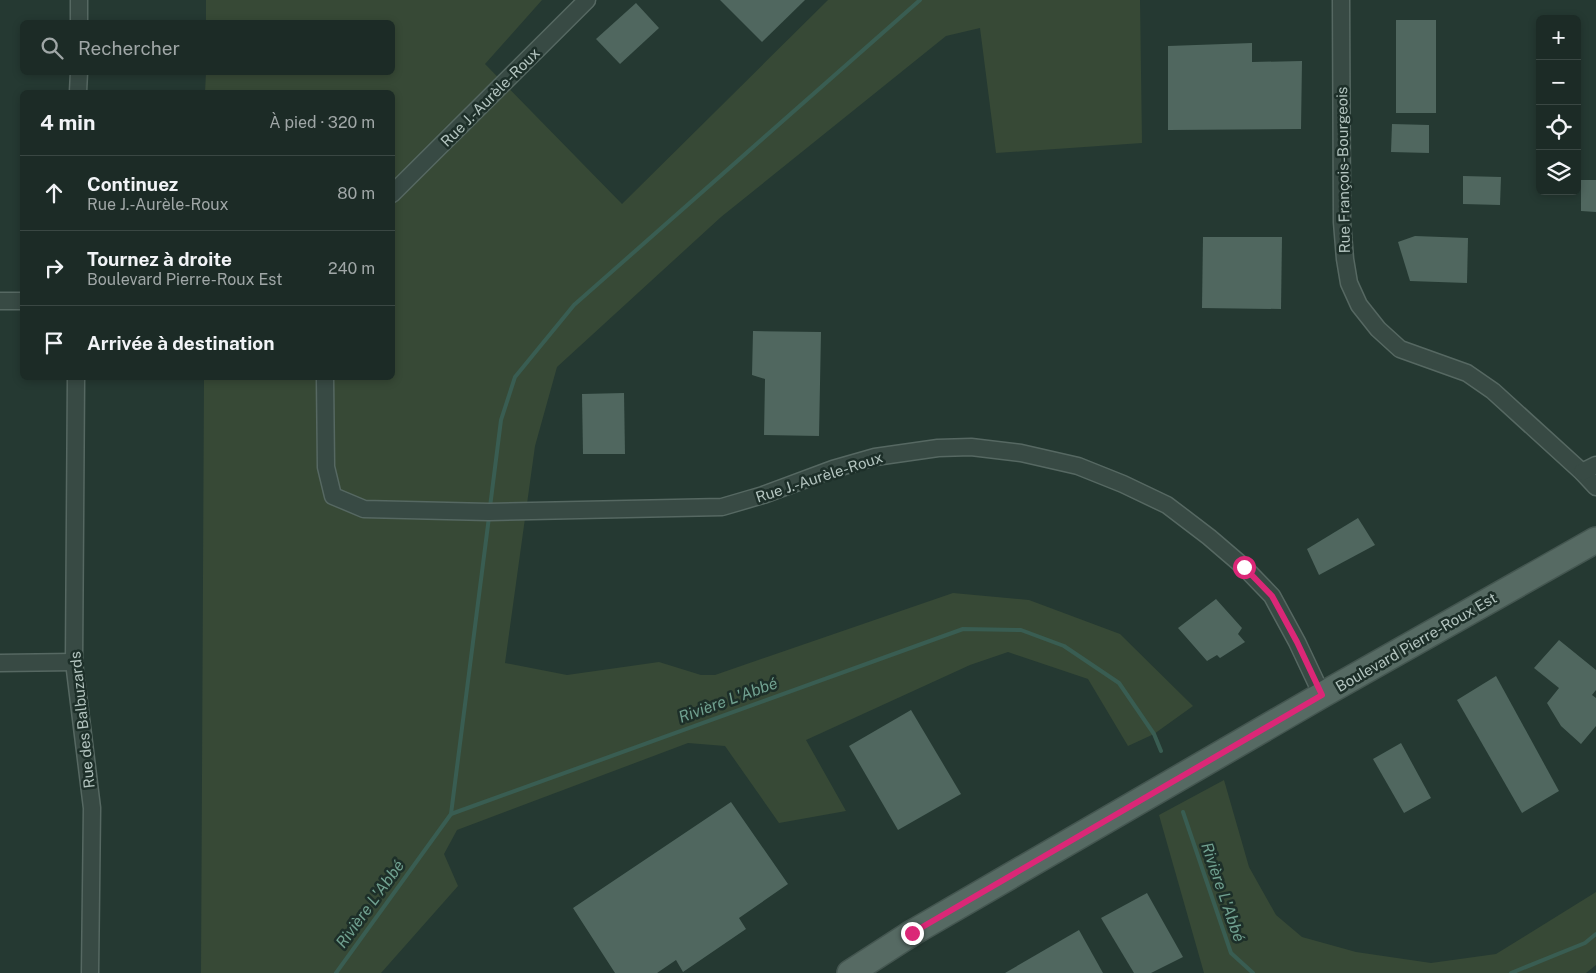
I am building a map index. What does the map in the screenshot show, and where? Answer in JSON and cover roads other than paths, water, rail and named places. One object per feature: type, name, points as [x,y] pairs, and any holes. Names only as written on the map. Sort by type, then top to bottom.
[{"type":"main road","name":"Boulevard Pierre-Roux Est","points":[[850,973],[912,933],[1322,695],[1596,540]]},
{"type":"street","points":[[79,0],[79,20]]},
{"type":"street","name":"Rue J.-Aurèle-Roux","points":[[395,191],[587,0]]},
{"type":"street","name":"Rue François-Bourgeois","points":[[1341,0],[1342,222],[1344,259],[1349,283],[1359,305],[1378,329],[1400,348],[1467,373],[1493,391],[1589,469],[1596,487]]},
{"type":"street","points":[[78,90],[79,75]]},
{"type":"street","points":[[0,301],[20,301]]},
{"type":"street","name":"Rue des Balbuzards","points":[[76,380],[74,662],[92,808],[90,973]]},
{"type":"street","name":"Rue J.-Aurèle-Roux","points":[[325,380],[326,468],[333,496],[364,509],[489,512],[722,507],[763,495],[833,469],[875,457],[938,448],[971,447],[1022,453],[1078,466],[1123,484],[1167,505],[1244,567],[1272,596],[1297,642],[1322,695]]},
{"type":"street","points":[[0,663],[74,662]]},
{"type":"waterway","points":[[490,507],[501,420],[515,377],[574,305],[920,0]]},
{"type":"waterway","points":[[451,814],[489,517]]},
{"type":"waterway","name":"Rivière L'Abbé","points":[[336,973],[451,814],[963,629],[1021,630],[1064,646],[1119,683],[1154,734],[1161,751]]},
{"type":"waterway","name":"Rivière L'Abbé","points":[[1183,812],[1231,953],[1253,973]]},
{"type":"waterway","name":"Rivière L'Abbé","points":[[1511,973],[1585,943],[1596,934]]}]
